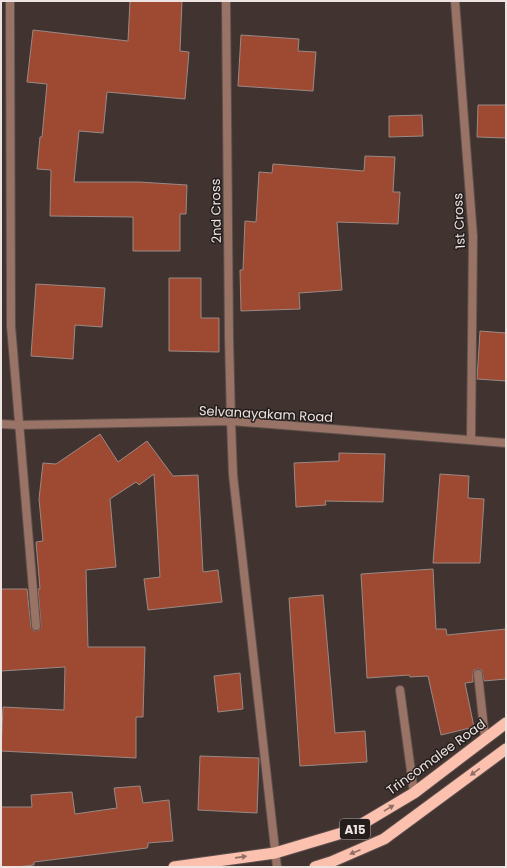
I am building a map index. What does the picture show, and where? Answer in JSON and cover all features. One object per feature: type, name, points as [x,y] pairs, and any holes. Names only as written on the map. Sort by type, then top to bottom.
[{"type":"highway","name":"Trincomalee Road","points":[[174,867],[275,852],[352,830],[414,793],[506,723]]},
{"type":"highway","name":"A15","points":[[315,867],[384,840],[506,749]]},
{"type":"street","points":[[10,1],[12,326],[36,626]]},
{"type":"street","name":"2nd Cross","points":[[226,1],[229,337],[233,475],[277,867]]},
{"type":"street","name":"1st Cross","points":[[455,1],[474,236],[470,440]]},
{"type":"street","name":"Selvanayakam Road","points":[[1,424],[19,426],[231,421],[506,443]]},
{"type":"street","points":[[478,674],[485,738]]},
{"type":"street","points":[[400,690],[414,793]]},
{"type":"building","points":[[130,1],[182,1],[180,51],[189,52],[185,99],[107,92],[103,133],[79,131],[74,182],[139,182],[187,185],[186,214],[180,214],[180,251],[133,251],[133,217],[50,216],[51,170],[37,169],[40,137],[42,137],[47,84],[27,82],[33,30],[128,41]]},
{"type":"building","points":[[241,35],[299,39],[298,51],[316,52],[313,91],[238,86]]},
{"type":"building","points":[[478,105],[506,105],[506,138],[477,137]]},
{"type":"building","points":[[422,115],[423,136],[389,137],[389,116]]},
{"type":"building","points":[[365,156],[395,157],[393,192],[400,192],[398,224],[337,222],[342,290],[299,293],[300,309],[241,311],[240,270],[243,270],[245,221],[256,222],[259,172],[272,173],[273,164],[364,171]]},
{"type":"building","points":[[169,278],[201,278],[201,318],[219,318],[219,352],[169,351]]},
{"type":"building","points":[[36,284],[105,288],[102,327],[75,325],[73,359],[31,356]]},
{"type":"building","points":[[480,331],[506,333],[506,381],[477,379]]},
{"type":"building","points":[[100,434],[118,462],[147,441],[173,476],[198,475],[203,572],[218,570],[222,602],[148,610],[144,579],[160,577],[154,474],[139,485],[136,482],[110,499],[116,567],[86,570],[88,647],[145,647],[143,717],[136,717],[136,758],[1,751],[3,707],[64,710],[65,667],[1,671],[1,589],[27,589],[31,627],[34,631],[39,630],[41,626],[38,589],[40,589],[36,542],[43,541],[39,499],[43,463],[56,464]]},
{"type":"building","points":[[339,453],[385,454],[383,502],[325,501],[326,505],[296,507],[294,463],[339,461]]},
{"type":"building","points":[[440,474],[469,476],[468,498],[484,499],[480,563],[433,563]]},
{"type":"building","points":[[433,569],[436,629],[446,629],[447,635],[506,629],[506,679],[484,681],[482,670],[474,670],[473,682],[465,683],[474,727],[441,735],[428,676],[410,677],[409,675],[367,678],[361,574]]},
{"type":"building","points":[[323,595],[335,733],[365,731],[367,762],[300,766],[289,598]]},
{"type":"building","points":[[240,673],[243,709],[218,712],[214,676]]},
{"type":"building","points":[[200,756],[259,758],[257,813],[198,810]]},
{"type":"building","points":[[140,786],[143,803],[169,800],[173,841],[148,843],[147,848],[34,862],[34,865],[1,867],[1,807],[32,807],[31,795],[72,792],[75,814],[117,808],[114,788]]}]
